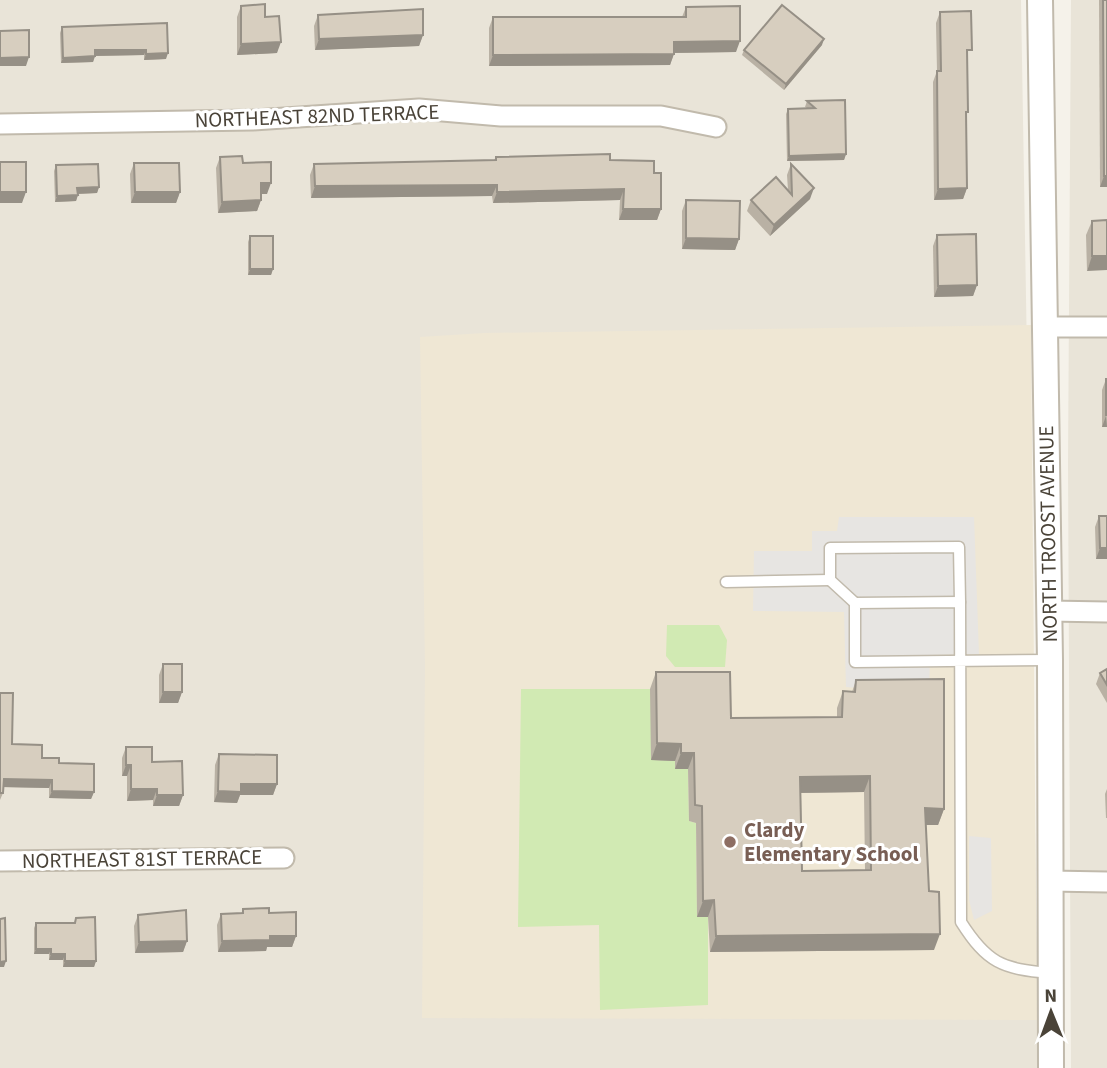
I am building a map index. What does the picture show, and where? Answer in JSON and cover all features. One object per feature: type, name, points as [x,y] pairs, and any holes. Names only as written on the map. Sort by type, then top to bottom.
[{"type":"street","name":"NORTH TROOST AVENUE","points":[[1040,0],[1050,660],[1051,1068]]},
{"type":"street","name":"NORTHEAST 82ND TERRACE","points":[[0,124],[253,120],[419,109],[501,116],[661,116],[716,128]]},
{"type":"street","points":[[1044,327],[1107,327]]},
{"type":"street","points":[[1049,611],[1107,612]]},
{"type":"street","name":"NORTHEAST 81ST TERRACE","points":[[0,861],[284,858]]},
{"type":"street","points":[[1050,881],[1107,882]]},
{"type":"lane","points":[[830,580],[830,548],[959,547],[961,922],[977,946],[1001,964],[1027,971],[1051,973]]},
{"type":"lane","points":[[726,582],[830,580],[855,603],[960,602]]},
{"type":"lane","points":[[855,603],[855,662],[1050,660]]},
{"type":"shaded area","points":[[0,0],[1021,0],[1039,1068],[0,1068]]},
{"type":"shaded area","points":[[1071,0],[1107,0],[1107,1068],[1071,1068],[1068,464]]},
{"type":"shaded area","name":"Clardy Elementary School","points":[[1031,325],[1037,1020],[422,1018],[425,667],[420,337],[484,333]]},
{"type":"shaded area","points":[[839,517],[974,517],[979,654],[930,655],[929,694],[846,687],[844,612],[753,611],[754,551],[812,551],[812,531],[837,531]]},
{"type":"shaded area","points":[[969,836],[991,838],[992,911],[974,920],[969,900]]},
{"type":"green space","points":[[667,625],[719,625],[727,640],[725,667],[675,667],[666,656]]},
{"type":"green space","points":[[521,689],[650,689],[675,761],[675,769],[688,769],[689,821],[696,823],[697,916],[708,917],[708,1005],[600,1010],[599,925],[518,927]]},
{"type":"building","points":[[1103,0],[1107,0],[1107,176],[1104,176]]},
{"type":"building","points":[[265,4],[265,17],[279,16],[281,42],[241,44],[241,6]]},
{"type":"building","points":[[782,5],[824,39],[786,84],[744,50]]},
{"type":"building","points":[[740,6],[740,41],[674,42],[674,54],[493,55],[493,17],[686,17],[686,7]]},
{"type":"building","points":[[423,9],[423,35],[319,39],[318,15]]},
{"type":"building","points":[[971,11],[972,50],[967,50],[967,188],[938,189],[937,71],[941,71],[940,12]]},
{"type":"building","points":[[167,23],[168,53],[95,50],[95,56],[63,58],[62,27]]},
{"type":"building","points":[[29,30],[29,57],[0,58],[0,31]]},
{"type":"building","points":[[845,100],[846,154],[789,156],[788,109],[815,108],[807,101]]},
{"type":"building","points":[[610,154],[610,160],[654,161],[654,173],[661,173],[661,209],[623,209],[624,189],[497,192],[497,185],[315,186],[314,164],[496,160],[496,157]]},
{"type":"building","points":[[242,156],[243,163],[271,162],[271,183],[261,183],[261,200],[222,202],[220,157]]},
{"type":"building","points":[[0,162],[26,162],[26,192],[0,192]]},
{"type":"building","points":[[134,163],[179,163],[180,192],[135,192]]},
{"type":"building","points":[[98,164],[99,187],[77,188],[78,195],[57,196],[56,165]]},
{"type":"building","points":[[791,164],[814,188],[774,225],[751,200],[776,177],[792,195]]},
{"type":"building","points":[[686,200],[740,201],[739,239],[686,238]]},
{"type":"building","points":[[1107,220],[1107,256],[1092,256],[1092,221]]},
{"type":"building","points":[[976,234],[977,285],[938,286],[937,235]]},
{"type":"building","points":[[250,236],[273,236],[273,269],[250,269]]},
{"type":"building","points":[[1099,516],[1107,516],[1107,548],[1100,548]]},
{"type":"building","points":[[163,664],[182,664],[182,692],[163,692]]},
{"type":"building","points":[[1107,669],[1107,685],[1100,673]]},
{"type":"building","name":"Clardy Elementary School","points":[[656,672],[730,672],[731,718],[842,717],[843,691],[855,692],[856,680],[944,679],[944,809],[925,808],[929,891],[939,892],[940,934],[716,936],[714,900],[703,901],[702,806],[695,805],[694,753],[681,753],[681,744],[657,743]],"holes":[[[870,776],[871,870],[802,871],[800,777]]]},
{"type":"building","points":[[0,693],[13,693],[12,744],[42,745],[42,758],[59,758],[59,763],[94,764],[94,792],[52,791],[52,780],[4,779],[3,793],[0,793]]},
{"type":"building","points":[[126,747],[152,747],[152,762],[182,761],[183,795],[157,795],[157,789],[131,789],[131,765],[126,765]]},
{"type":"building","points":[[219,754],[277,755],[277,784],[241,784],[241,792],[218,791]]},
{"type":"building","points":[[269,908],[269,913],[296,912],[296,936],[270,936],[270,940],[222,941],[221,914],[243,913],[243,909]]},
{"type":"building","points":[[186,910],[187,941],[139,942],[138,915]]},
{"type":"building","points":[[95,917],[96,961],[65,961],[65,954],[51,954],[51,949],[36,949],[36,923],[75,923],[76,918]]},
{"type":"building","points":[[5,918],[6,961],[0,962],[0,919]]},
{"type":"place","name":"Clardy Elementary School","points":[[730,842]]}]
